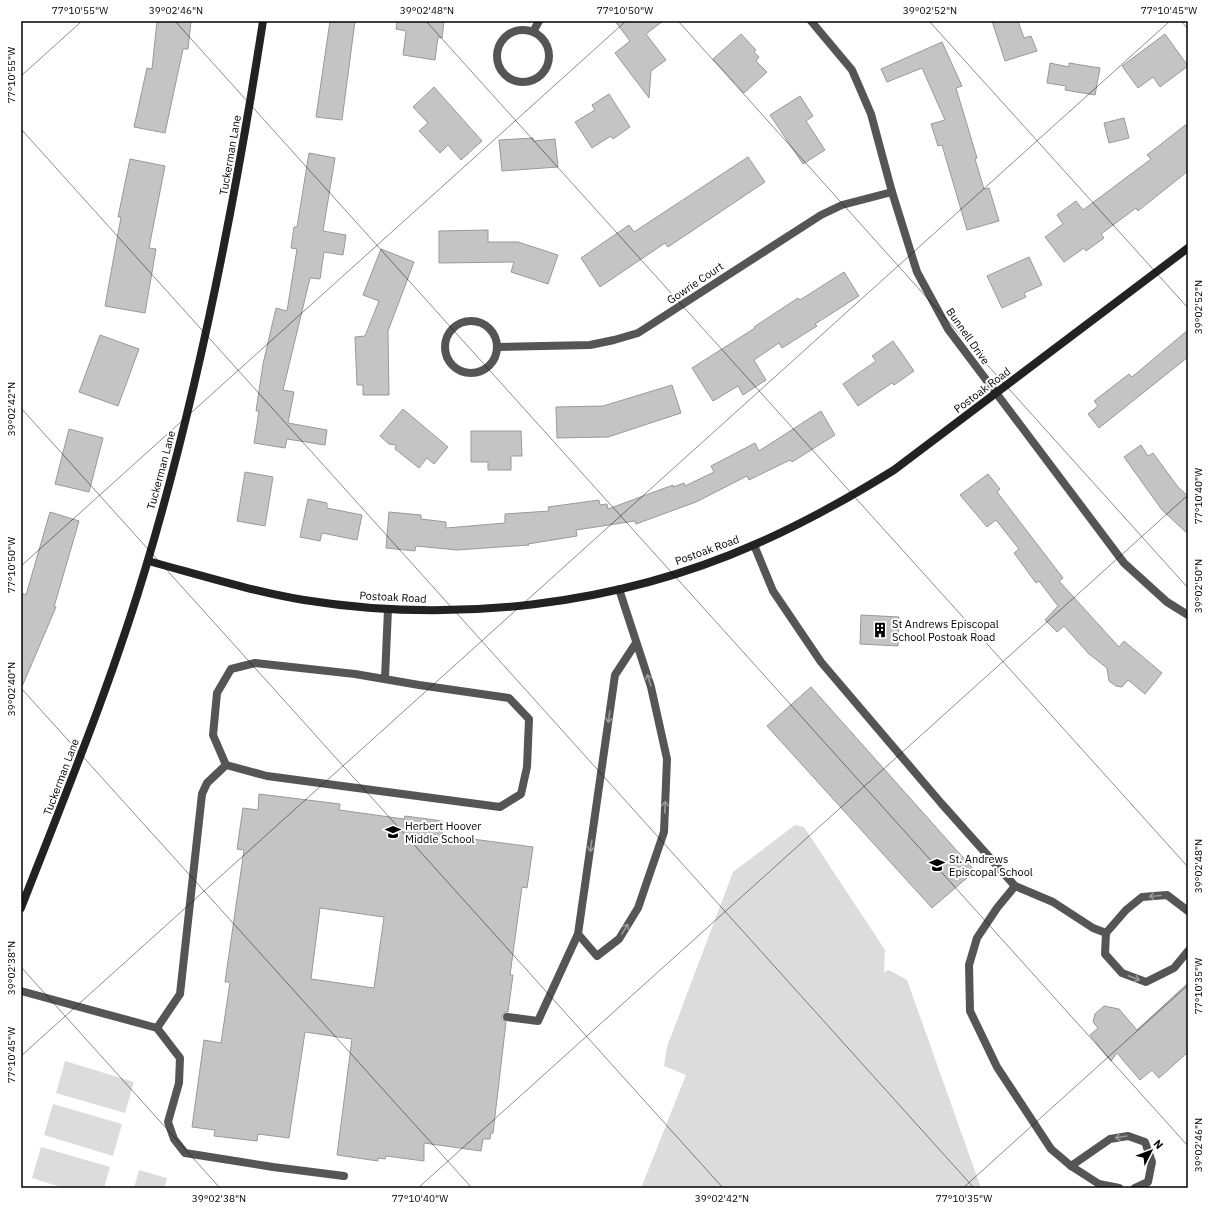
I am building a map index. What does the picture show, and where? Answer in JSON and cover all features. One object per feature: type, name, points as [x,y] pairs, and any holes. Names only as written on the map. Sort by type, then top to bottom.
[{"type":"street","name":"Tuckerman Lane","points":[[21,908],[87,740],[148,561],[174,468],[218,274],[236,186],[263,21]]},
{"type":"street","points":[[533,32],[539,21]]},
{"type":"street","name":"Bunnell Drive","points":[[811,21],[852,70],[871,114],[892,192],[917,272],[948,329],[1124,563],[1167,602],[1188,615]]},
{"type":"street","points":[[525,30],[533,32],[546,42],[549,50],[547,66],[537,79],[521,82],[513,81],[500,70],[497,62],[498,46],[502,39],[509,33],[525,30]]},
{"type":"street","name":"Gowrie Court","points":[[497,347],[590,345],[614,340],[638,332],[821,215],[842,205],[892,192]]},
{"type":"street","name":"Postoak Road","points":[[148,561],[265,592],[303,600],[388,609],[450,610],[510,606],[586,596],[619,589],[697,567],[754,545],[842,502],[894,470],[1188,248]]},
{"type":"street","points":[[471,321],[486,326],[496,339],[497,347],[496,355],[487,368],[471,373],[463,372],[450,362],[445,347],[446,339],[453,329],[463,322],[471,321]]},
{"type":"street","points":[[754,545],[773,591],[821,662],[941,803],[1015,886],[1053,902],[1093,928],[1106,933]]},
{"type":"street","points":[[578,934],[597,956],[620,939],[638,908],[664,832],[667,759],[651,687],[619,589]]},
{"type":"street","points":[[385,678],[388,609]]},
{"type":"street","points":[[507,1017],[538,1021],[578,934],[615,675],[636,643]]},
{"type":"street","points":[[255,663],[385,678],[419,685],[509,698],[529,719],[527,767],[521,794],[500,807],[267,776],[226,765],[213,735],[217,693],[232,669],[255,663]]},
{"type":"street","points":[[157,1028],[180,994],[202,794],[207,783],[226,765]]},
{"type":"street","points":[[1015,886],[997,908],[977,938],[968,965],[970,1011],[1002,1073],[1052,1149],[1071,1166],[1099,1184],[1119,1188]]},
{"type":"street","points":[[1188,911],[1167,895],[1142,897],[1126,910],[1106,933],[1105,954],[1122,973],[1146,982],[1174,968],[1188,951]]},
{"type":"street","points":[[21,991],[157,1028],[180,1058],[178,1083],[168,1122],[174,1139],[184,1153],[344,1176]]},
{"type":"street","points":[[1071,1166],[1110,1138],[1128,1136],[1145,1142],[1152,1162],[1148,1182],[1135,1188]]},
{"type":"shaded area","points":[[795,825],[804,827],[885,950],[884,972],[889,970],[907,980],[981,1188],[641,1188],[686,1075],[664,1066],[667,1047],[733,872]]},
{"type":"shaded area","points":[[65,1061],[134,1082],[125,1113],[56,1093]]},
{"type":"shaded area","points":[[53,1104],[122,1124],[113,1156],[44,1135]]},
{"type":"shaded area","points":[[41,1147],[110,1167],[104,1188],[64,1188],[32,1178]]},
{"type":"shaded area","points":[[139,1170],[167,1178],[164,1188],[134,1188]]},
{"type":"building","points":[[157,21],[191,21],[188,49],[183,49],[165,133],[134,127],[147,68],[152,69]]},
{"type":"building","points":[[330,21],[355,21],[342,120],[316,117]]},
{"type":"building","points":[[397,21],[444,21],[442,38],[438,37],[435,60],[403,55],[406,31],[396,29]]},
{"type":"building","points":[[615,21],[663,21],[646,34],[666,60],[651,71],[649,98],[615,53],[630,41]]},
{"type":"building","points":[[992,21],[1018,21],[1024,38],[1031,36],[1037,51],[1005,61]]},
{"type":"building","points":[[741,34],[756,50],[754,52],[759,57],[756,61],[767,72],[744,93],[713,59]]},
{"type":"building","points":[[1165,34],[1188,66],[1160,87],[1153,77],[1138,88],[1122,66]]},
{"type":"building","points":[[942,42],[962,86],[956,88],[977,158],[975,159],[984,189],[989,188],[999,221],[967,230],[942,145],[938,146],[931,124],[945,120],[922,68],[887,82],[881,69]]},
{"type":"building","points":[[1050,63],[1069,67],[1069,63],[1100,68],[1095,95],[1065,90],[1066,86],[1047,83]]},
{"type":"building","points":[[434,87],[482,141],[461,160],[448,145],[440,153],[419,131],[428,123],[413,107]]},
{"type":"building","points":[[609,94],[630,127],[613,139],[611,136],[592,148],[575,122],[595,110],[592,105]]},
{"type":"building","points":[[800,96],[813,116],[806,121],[825,150],[803,164],[770,115]]},
{"type":"building","points":[[1124,118],[1129,138],[1109,143],[1104,123]]},
{"type":"building","points":[[1188,123],[1188,171],[1138,211],[1136,208],[1101,234],[1104,238],[1086,251],[1084,248],[1064,262],[1045,237],[1063,224],[1057,215],[1076,201],[1083,210],[1151,159],[1147,155]]},
{"type":"building","points":[[533,138],[533,141],[555,139],[558,167],[502,171],[499,140]]},
{"type":"building","points":[[309,153],[335,158],[323,231],[346,235],[343,255],[324,252],[320,279],[310,278],[283,390],[294,392],[288,423],[327,430],[325,445],[287,439],[285,448],[254,443],[259,411],[256,411],[263,364],[276,308],[287,311],[297,249],[291,248],[294,227],[297,227]]},
{"type":"building","points":[[748,157],[765,182],[668,247],[665,243],[600,287],[581,258],[629,225],[634,232]]},
{"type":"building","points":[[130,159],[165,166],[149,248],[156,249],[145,313],[105,306],[121,217],[118,217]]},
{"type":"building","points":[[488,230],[488,242],[518,242],[558,255],[548,284],[511,272],[514,262],[439,263],[439,231]]},
{"type":"building","points":[[381,249],[414,262],[388,331],[389,395],[363,395],[363,385],[357,385],[355,337],[365,336],[379,301],[363,295]]},
{"type":"building","points":[[1029,257],[1042,285],[1024,293],[1026,297],[1002,308],[987,276]]},
{"type":"building","points":[[844,272],[859,296],[815,324],[817,326],[782,348],[779,343],[754,360],[766,380],[743,395],[738,386],[713,401],[692,368],[755,328],[754,327],[798,298],[800,300]]},
{"type":"building","points":[[1188,330],[1188,357],[1099,428],[1088,414],[1098,406],[1094,401],[1129,374],[1132,377]]},
{"type":"building","points":[[100,335],[139,349],[118,406],[79,392]]},
{"type":"building","points":[[893,341],[914,371],[894,385],[892,383],[858,406],[843,384],[876,361],[872,356]]},
{"type":"building","points":[[672,385],[681,413],[608,437],[557,438],[556,407],[603,406]]},
{"type":"building","points":[[403,409],[448,447],[434,464],[427,458],[419,468],[395,449],[396,445],[389,444],[380,436]]},
{"type":"building","points":[[821,411],[835,435],[792,462],[790,460],[749,480],[747,476],[696,502],[636,524],[635,521],[576,530],[577,536],[528,544],[529,545],[457,550],[416,546],[415,551],[386,548],[389,512],[421,515],[421,519],[446,522],[446,528],[505,523],[505,514],[549,511],[548,507],[599,500],[600,505],[607,504],[608,509],[673,485],[673,487],[684,483],[685,486],[714,472],[711,466],[755,443],[759,451]]},
{"type":"building","points":[[69,429],[103,438],[89,492],[55,484]]},
{"type":"building","points":[[471,431],[521,431],[522,456],[511,456],[511,470],[488,470],[488,462],[471,462]]},
{"type":"building","points":[[1141,445],[1148,456],[1153,453],[1178,487],[1188,496],[1188,534],[1162,510],[1124,457]]},
{"type":"building","points":[[245,472],[273,477],[265,526],[237,521]]},
{"type":"building","points":[[988,474],[1000,489],[997,492],[1063,578],[1059,581],[1119,647],[1124,641],[1162,673],[1145,694],[1128,680],[1122,687],[1116,686],[1109,681],[1107,668],[1089,654],[1064,626],[1057,632],[1045,620],[1058,606],[1039,581],[1036,583],[1014,553],[1019,549],[996,520],[987,527],[960,495]]},
{"type":"building","points":[[308,499],[327,503],[327,508],[362,515],[357,540],[322,533],[320,541],[300,537]]},
{"type":"building","points":[[50,512],[79,521],[54,607],[56,607],[21,689],[21,593],[26,595]]},
{"type":"building","name":"St Andrews Episcopal School Postoak Road","points":[[861,615],[899,617],[898,646],[860,644]]},
{"type":"building","points":[[811,687],[975,871],[932,908],[767,726]]},
{"type":"building","points":[[259,794],[340,804],[339,810],[404,819],[405,816],[443,821],[442,835],[533,847],[527,888],[522,887],[510,975],[513,975],[508,1012],[505,1012],[502,1016],[502,1019],[506,1022],[493,1133],[491,1133],[490,1139],[483,1139],[481,1151],[424,1143],[424,1161],[386,1156],[385,1159],[378,1158],[378,1161],[337,1155],[352,1039],[305,1032],[289,1138],[258,1134],[257,1141],[214,1136],[215,1130],[192,1127],[204,1040],[221,1043],[230,982],[225,982],[244,850],[237,849],[243,808],[258,810]],"holes":[[[320,908],[384,917],[374,988],[311,979]]]},
{"type":"building","points":[[1188,983],[1188,1052],[1159,1078],[1152,1070],[1140,1080],[1117,1053],[1111,1061],[1090,1035],[1098,1028],[1093,1022],[1095,1014],[1104,1006],[1119,1009],[1137,1030]]},
{"type":"place","name":"St Andrews Episcopal School Postoak Road","points":[[880,630]]},
{"type":"place","name":"Herbert Hoover Middle School","points":[[393,832]]},
{"type":"place","name":"St. Andrews Episcopal School","points":[[937,865]]}]
